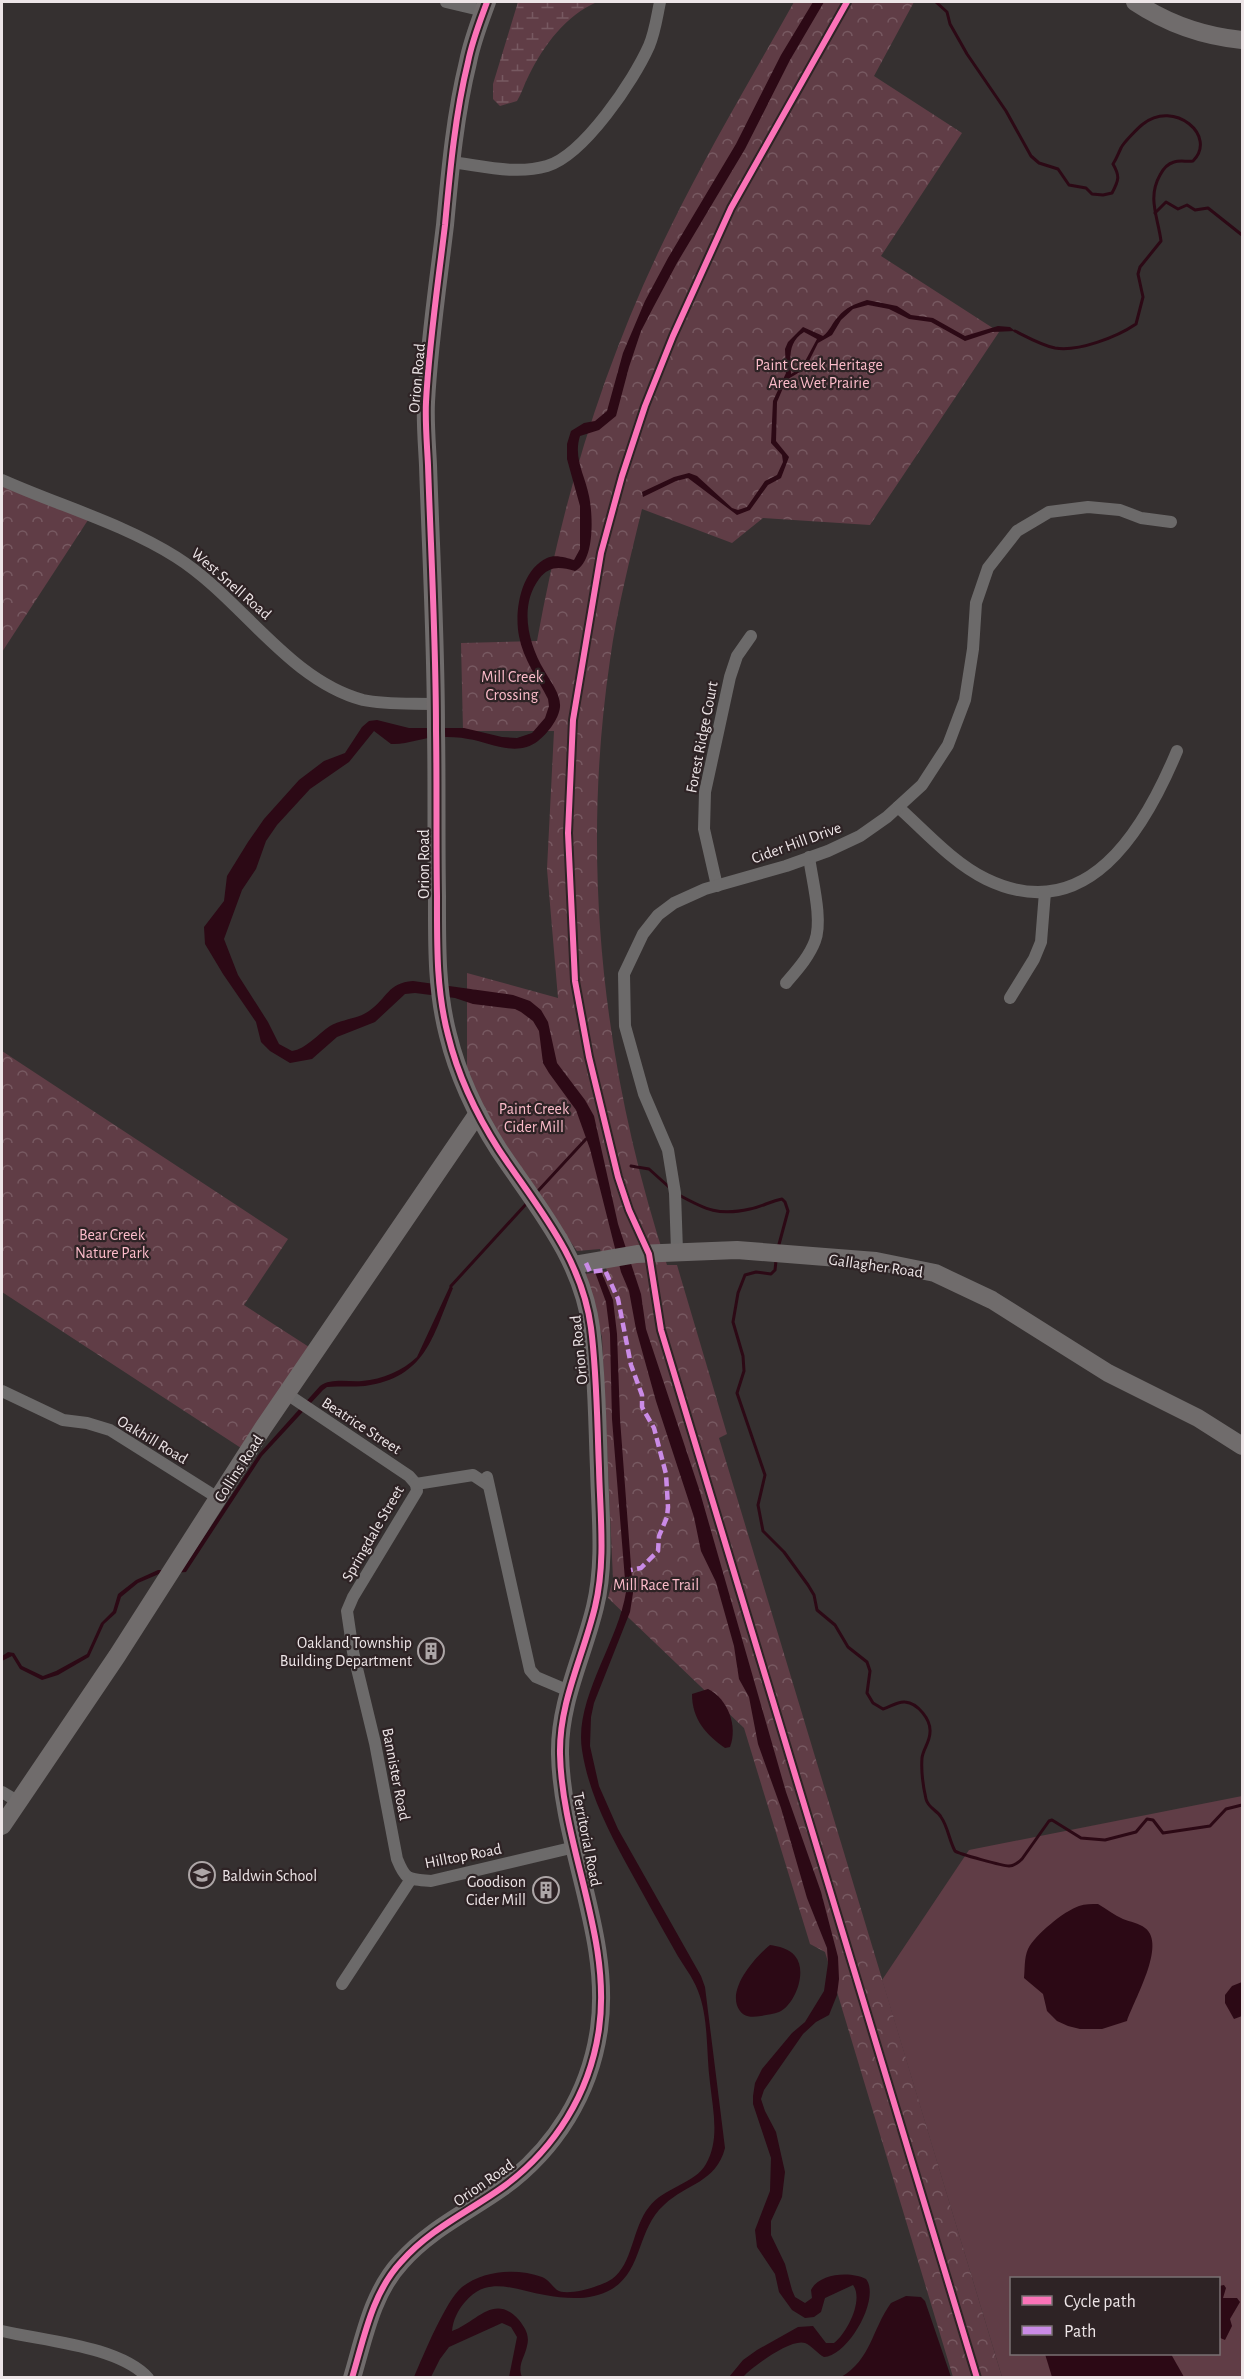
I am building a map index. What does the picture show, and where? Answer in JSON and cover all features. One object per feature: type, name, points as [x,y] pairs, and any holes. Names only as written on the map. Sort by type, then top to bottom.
[{"type":"street","points":[[447,2],[486,6]]},
{"type":"street","points":[[452,162],[529,169],[549,165],[566,156],[597,126],[631,77],[649,46],[660,2]]},
{"type":"street","points":[[1135,2],[1173,24],[1212,36],[1242,40]]},
{"type":"street","name":"Orion Road","points":[[486,6],[468,60],[452,162],[426,402],[436,704],[438,979],[441,1005],[459,1076],[477,1113],[498,1147],[544,1212],[563,1244],[573,1265],[590,1321],[595,1374],[601,1540],[596,1604],[569,1691]]},
{"type":"street","name":"West Snell Road","points":[[2,480],[115,525],[177,558],[232,602],[288,656],[328,686],[366,700],[436,704]]},
{"type":"street","name":"Cider Hill Drive","points":[[677,1251],[675,1193],[668,1150],[644,1094],[632,1058],[625,1026],[624,975],[643,934],[658,915],[674,903],[717,886],[809,857],[860,836],[922,785],[948,745],[965,700],[973,649],[976,603],[988,568],[1017,531],[1049,512],[1088,507],[1120,510],[1141,518],[1171,522]]},
{"type":"street","name":"Forest Ridge Court","points":[[717,886],[704,829],[705,792],[730,677],[737,656],[751,636]]},
{"type":"street","points":[[898,807],[964,866],[985,879],[1013,890],[1045,892],[1058,890],[1083,880],[1116,856],[1159,793],[1177,751]]},
{"type":"street","points":[[786,983],[803,963],[816,940],[818,923],[809,857]]},
{"type":"street","points":[[1010,999],[1034,959],[1041,942],[1045,892]]},
{"type":"street","name":"Collins Road","points":[[2,1826],[117,1656],[287,1394],[477,1113]]},
{"type":"street","name":"Gallagher Road","points":[[573,1265],[637,1254],[737,1250],[876,1261],[935,1273],[992,1300],[1108,1373],[1198,1418],[1242,1446]]},
{"type":"street","name":"Oakhill Road","points":[[2,1391],[63,1420],[87,1423],[110,1430],[218,1498]]},
{"type":"street","name":"Beatrice Street","points":[[287,1394],[409,1476],[416,1484]]},
{"type":"street","name":"Springdale Street","points":[[357,1670],[347,1611],[353,1597],[417,1491],[416,1484],[473,1475],[488,1481],[530,1670],[536,1677],[569,1691]]},
{"type":"street","name":"Bannister Road","points":[[357,1670],[375,1743],[397,1858],[404,1875],[411,1879]]},
{"type":"street","name":"Territorial Road","points":[[569,1691],[561,1722],[560,1760],[602,1992]]},
{"type":"street","points":[[2,1792],[17,1801]]},
{"type":"street","name":"Hilltop Road","points":[[342,1984],[411,1879],[431,1881],[575,1847]]},
{"type":"street","name":"Orion Road","points":[[352,2378],[379,2294],[404,2257],[438,2228],[503,2187],[519,2174],[550,2143],[572,2112],[595,2054],[602,1992]]},
{"type":"street","points":[[2,2331],[123,2358],[141,2370],[148,2378]]},
{"type":"green space","points":[[518,2],[597,2],[575,15],[557,32],[535,64],[517,101],[500,106],[493,99],[493,84]]},
{"type":"green space","points":[[794,2],[914,2],[874,76],[962,133],[881,256],[999,332],[870,525],[763,518],[732,543],[642,509],[616,622],[601,737],[597,813],[598,890],[603,966],[613,1042],[627,1117],[645,1191],[667,1265],[677,1265],[727,1434],[719,1438],[1002,2377],[953,2377],[825,1952],[810,1944],[744,1728],[608,1598],[613,1579],[602,1337],[585,1274],[607,1271],[600,1249],[577,1251],[501,1142],[467,1082],[467,973],[558,998],[547,869],[554,731],[463,731],[461,643],[537,641],[574,480],[607,376],[627,324],[648,274],[686,196]]},
{"type":"green space","points":[[2,486],[88,520],[2,652]]},
{"type":"green space","name":"Bear Creek Nature Park","points":[[2,1051],[288,1239],[244,1305],[309,1347],[241,1448],[2,1292]]},
{"type":"green space","points":[[1242,1796],[1242,2377],[1002,2377],[882,1980],[969,1850]]},
{"type":"shaded area","points":[[813,2],[824,2],[790,60],[745,149],[677,263],[641,331],[616,416],[599,430],[580,436],[578,452],[591,514],[591,537],[586,558],[582,566],[575,571],[556,568],[543,574],[529,601],[530,636],[538,659],[559,697],[560,707],[555,721],[538,741],[530,746],[512,749],[450,737],[434,737],[391,744],[374,731],[349,762],[310,789],[277,825],[266,841],[256,869],[242,890],[224,939],[238,975],[279,1044],[292,1051],[307,1044],[330,1026],[365,1014],[393,988],[404,982],[413,981],[513,995],[530,1001],[541,1010],[548,1022],[557,1063],[594,1116],[618,1224],[641,1294],[646,1329],[699,1489],[786,1792],[821,1892],[838,1957],[837,1995],[829,2015],[816,2022],[803,2034],[764,2090],[761,2099],[776,2132],[785,2172],[782,2197],[771,2221],[771,2235],[785,2264],[795,2297],[805,2303],[812,2298],[811,2290],[815,2284],[828,2277],[844,2274],[860,2276],[866,2279],[869,2288],[866,2312],[852,2337],[833,2354],[824,2357],[808,2344],[799,2343],[772,2354],[743,2377],[729,2377],[743,2360],[798,2327],[813,2326],[826,2343],[834,2343],[849,2324],[855,2307],[856,2291],[853,2285],[825,2298],[821,2312],[814,2317],[805,2318],[792,2310],[779,2292],[775,2274],[757,2247],[755,2230],[770,2191],[771,2158],[753,2104],[755,2083],[762,2069],[792,2033],[805,2022],[824,1991],[828,1963],[827,1948],[807,1898],[781,1808],[758,1744],[749,1697],[739,1679],[734,1646],[716,1582],[701,1551],[694,1517],[656,1401],[590,1149],[576,1110],[543,1063],[539,1031],[533,1021],[515,1009],[473,1004],[455,998],[405,994],[375,1022],[337,1037],[312,1059],[290,1063],[270,1051],[261,1042],[256,1022],[205,944],[204,927],[224,901],[227,876],[264,819],[299,780],[324,761],[345,753],[362,727],[369,721],[377,720],[409,728],[464,728],[517,738],[532,733],[545,718],[549,706],[548,699],[531,669],[519,636],[519,603],[525,581],[538,564],[554,556],[574,560],[580,549],[580,506],[567,459],[567,444],[571,431],[584,423],[595,421],[607,411],[623,353],[645,301],[736,144],[781,55]]},
{"type":"shaded area","points":[[867,300],[897,306],[911,315],[933,318],[965,336],[998,326],[1010,327],[1015,331],[992,332],[965,341],[931,322],[909,319],[889,309],[868,305],[853,309],[841,320],[832,335],[818,343],[805,369],[788,379],[783,388],[777,402],[776,441],[789,457],[781,478],[768,485],[750,510],[737,515],[688,478],[676,481],[643,497],[642,492],[674,477],[689,473],[697,476],[732,508],[738,510],[747,507],[765,481],[777,475],[783,462],[782,455],[771,443],[773,401],[786,373],[785,349],[788,342],[803,327],[823,336],[844,311]],"holes":[[[804,332],[817,339],[802,367],[791,374],[790,356],[795,340]]]},
{"type":"shaded area","points":[[601,1271],[613,1300],[617,1334],[620,1419],[633,1593],[630,1612],[594,1703],[590,1746],[599,1786],[618,1829],[701,1976],[705,1987],[725,2148],[721,2160],[708,2176],[673,2198],[655,2215],[629,2271],[612,2289],[596,2296],[571,2298],[493,2286],[474,2293],[465,2302],[456,2315],[452,2331],[493,2309],[510,2312],[519,2320],[528,2338],[521,2365],[522,2377],[509,2377],[517,2337],[511,2327],[502,2323],[449,2347],[431,2377],[414,2377],[435,2329],[449,2304],[462,2287],[471,2281],[501,2272],[522,2272],[542,2277],[557,2290],[568,2292],[601,2285],[612,2279],[624,2264],[639,2225],[649,2207],[655,2200],[701,2171],[713,2145],[714,2114],[702,2002],[693,1981],[608,1829],[590,1783],[582,1750],[581,1731],[584,1711],[615,1631],[626,1592],[612,1419],[610,1334],[606,1302],[595,1272]]},
{"type":"shaded area","points":[[450,1286],[453,1288],[432,1339],[414,1364],[402,1374],[385,1381],[365,1386],[327,1387],[323,1390],[262,1456],[186,1572],[159,1574],[138,1583],[121,1597],[116,1613],[104,1624],[89,1657],[58,1675],[42,1680],[20,1669],[12,1656],[2,1661],[2,1656],[8,1652],[14,1653],[22,1666],[43,1676],[87,1654],[101,1623],[113,1611],[118,1594],[136,1580],[158,1570],[182,1570],[259,1454],[320,1386],[334,1381],[362,1381],[385,1376],[399,1370],[417,1357]]},
{"type":"shaded area","points":[[708,1689],[721,1699],[730,1714],[733,1730],[730,1747],[725,1748],[712,1738],[697,1719],[692,1694]]},
{"type":"shaded area","points":[[1098,1904],[1145,1928],[1151,1936],[1151,1959],[1127,2021],[1102,2029],[1080,2029],[1057,2021],[1047,2011],[1043,1994],[1024,1978],[1025,1960],[1032,1943],[1058,1918],[1079,1906]]},
{"type":"shaded area","points":[[770,1945],[787,1950],[799,1962],[798,1987],[790,2002],[779,2012],[747,2016],[740,2011],[736,2003],[739,1984],[750,1966]]},
{"type":"shaded area","points":[[1242,1982],[1242,2016],[1234,2019],[1225,2003],[1225,1995],[1232,1986]]},
{"type":"shaded area","points":[[1224,2285],[1226,2288],[1223,2298],[1237,2298],[1240,2302],[1230,2319],[1232,2326],[1225,2340],[1220,2338],[1220,2286]]},
{"type":"shaded area","points":[[906,2296],[921,2297],[925,2301],[951,2377],[841,2377],[859,2362],[891,2303]]},
{"type":"shaded area","points":[[1045,2355],[1172,2355],[1184,2377],[1052,2377]]},
{"type":"waterway","points":[[936,2],[947,12],[950,24],[967,54],[1006,111],[1031,156],[1039,163],[1058,169],[1069,185],[1086,188],[1092,194],[1112,193],[1118,178],[1113,164],[1121,148],[1141,126],[1155,117],[1179,118],[1189,124],[1200,141],[1199,151],[1193,161],[1176,161],[1169,164],[1162,171],[1156,183],[1154,208],[1161,241],[1140,267],[1138,274],[1143,297],[1136,324],[1119,334],[1086,346],[1064,349],[1034,341],[1015,331]]},
{"type":"waterway","points":[[1155,213],[1166,202],[1178,209],[1187,205],[1195,210],[1208,208],[1242,235]]},
{"type":"waterway","points":[[537,1192],[586,1139]]},
{"type":"waterway","points":[[631,1166],[649,1169],[669,1187]]},
{"type":"waterway","points":[[679,1195],[705,1208],[721,1212],[750,1209],[782,1199],[788,1211],[778,1248]]},
{"type":"waterway","points":[[451,1286],[527,1203]]},
{"type":"waterway","points":[[776,1261],[775,1270],[771,1274],[756,1272],[745,1275],[738,1293],[733,1322],[743,1356],[744,1371],[737,1393],[765,1475],[758,1505],[763,1531],[784,1552],[808,1585],[814,1595],[817,1610],[835,1625],[848,1647],[867,1662],[870,1671],[867,1693],[873,1703],[883,1709],[900,1702],[910,1703],[926,1717],[930,1732],[922,1758],[925,1794],[927,1802],[943,1821],[955,1851],[1011,1866],[1022,1859],[1052,1820],[1081,1838],[1105,1840],[1136,1832],[1147,1819],[1153,1820],[1163,1833],[1210,1826],[1226,1809],[1242,1805]]},
{"type":"marked path","points":[[586,1263],[590,1272],[605,1270],[618,1299],[631,1365],[642,1395],[642,1407],[654,1428],[666,1474],[667,1517],[659,1536],[658,1551],[641,1568],[631,1570]]},
{"type":"cycle path","points":[[352,2378],[376,2302],[391,2274],[424,2240],[522,2172],[539,2155],[567,2118],[588,2075],[599,2029],[601,1995],[599,1960],[569,1823],[560,1754],[563,1716],[595,1607],[600,1573],[602,1538],[591,1328],[586,1303],[568,1256],[556,1234],[499,1150],[475,1109],[462,1080],[444,1018],[438,966],[435,665],[426,402],[431,336],[456,123],[470,54],[487,2]]},
{"type":"cycle path","points":[[847,2],[731,208],[673,336],[645,406],[622,476],[601,553],[573,720],[568,833],[575,981],[589,1057],[618,1177],[629,1210],[649,1254],[661,1330],[977,2378]]},
{"type":"place","name":"Oakland Township Building Department","points":[[431,1651]]},
{"type":"place","name":"Baldwin School","points":[[202,1875]]},
{"type":"place","name":"Goodison Cider Mill","points":[[546,1890]]},
{"type":"park label","name":"Paint Creek Heritage Area Wet Prairie","points":[[819,373]]},
{"type":"park label","name":"Mill Creek Crossing","points":[[512,685]]},
{"type":"park label","name":"Paint Creek Cider Mill","points":[[534,1117]]},
{"type":"park label","name":"Mill Race Trail","points":[[656,1584]]}]
